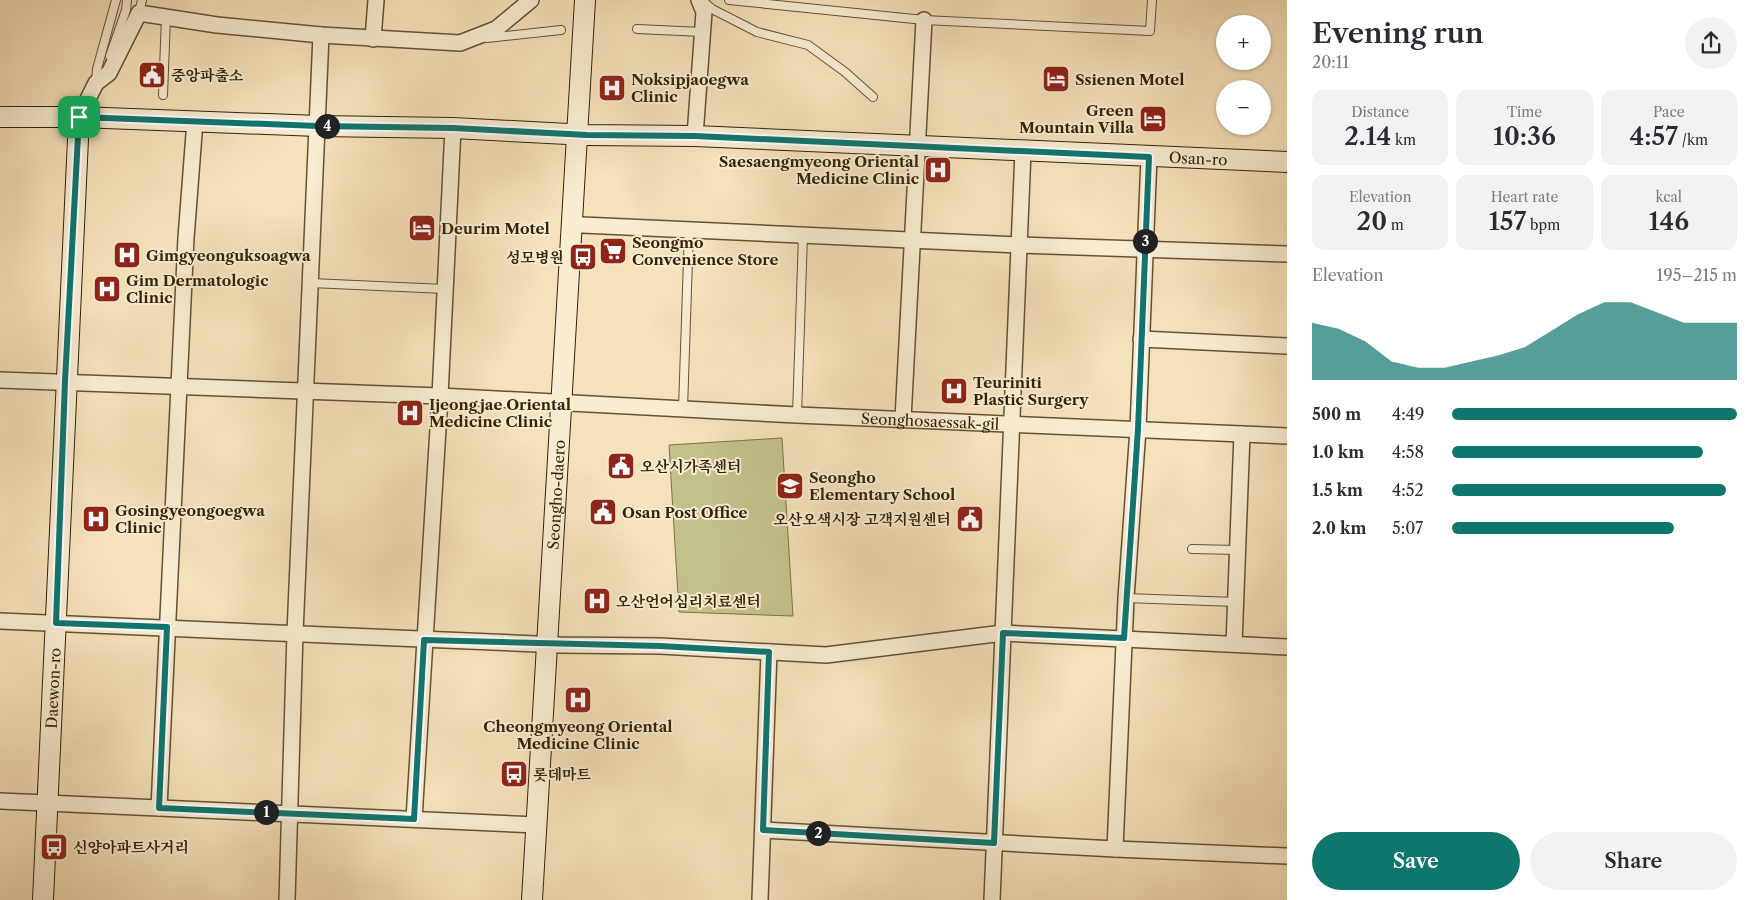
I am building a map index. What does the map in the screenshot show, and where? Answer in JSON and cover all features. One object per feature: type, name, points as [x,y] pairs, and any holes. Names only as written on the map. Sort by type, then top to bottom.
[{"type":"street","points":[[373,39],[376,0]]},
{"type":"street","points":[[79,117],[98,82],[109,73],[141,4],[166,17],[217,25],[373,39],[460,43],[496,29],[531,0]]},
{"type":"street","name":"Seongho-daero","points":[[566,403],[582,225],[585,0]]},
{"type":"street","name":"Seongho-daero","points":[[546,900],[553,645],[566,403],[582,134],[596,0]]},
{"type":"street","points":[[695,136],[704,12],[701,0]]},
{"type":"street","points":[[903,419],[924,20]]},
{"type":"street","points":[[287,900],[295,633],[321,35]]},
{"type":"street","name":"Osan-ro","points":[[0,117],[79,117],[318,126],[453,128],[582,134],[695,136],[1287,162]]},
{"type":"street","name":"Daewon-ro","points":[[42,900],[56,623],[65,381],[79,117]]},
{"type":"street","points":[[159,808],[178,386],[195,121]]},
{"type":"street","points":[[414,819],[440,396],[453,128]]},
{"type":"street","points":[[992,900],[1023,151]]},
{"type":"street","points":[[1115,849],[1126,598],[1138,429],[1149,157]]},
{"type":"street","points":[[582,225],[1019,245],[1287,254]]},
{"type":"street","points":[[1141,339],[1287,346]]},
{"type":"street","name":"Seonghosaessak-gil","points":[[0,380],[440,396],[797,415],[1287,436]]},
{"type":"street","points":[[1234,644],[1242,434]]},
{"type":"street","points":[[0,621],[553,645],[660,646],[826,655],[1003,633],[1287,647]]},
{"type":"street","name":"Seongho-daero","points":[[532,900],[536,826],[553,645]]},
{"type":"street","points":[[760,900],[769,652]]},
{"type":"street","points":[[0,801],[290,813],[536,826]]},
{"type":"street","points":[[763,830],[994,843],[1287,856]]},
{"type":"lane","points":[[98,82],[97,70],[116,0]]},
{"type":"lane","points":[[98,82],[109,59],[126,10],[127,0]]},
{"type":"lane","points":[[701,0],[712,9],[757,32],[808,45],[845,72],[873,98]]},
{"type":"lane","points":[[729,0],[924,20],[1150,31],[1152,0]]},
{"type":"lane","points":[[163,95],[166,17]]},
{"type":"lane","points":[[637,29],[702,32]]},
{"type":"lane","points":[[475,38],[561,30]]},
{"type":"lane","points":[[683,409],[688,230]]},
{"type":"lane","points":[[797,415],[803,235]]},
{"type":"lane","points":[[311,283],[445,288]]},
{"type":"lane","points":[[1192,548],[1238,550]]},
{"type":"lane","points":[[1126,598],[1236,602]]},
{"type":"shaded area","points":[[782,438],[793,616],[679,612],[669,445]]},
{"type":"place","name":"중앙파출소","points":[[152,75]]},
{"type":"place","name":"Ssienen Motel","points":[[1056,79]]},
{"type":"place","name":"Noksipjaoegwa Clinic","points":[[612,88]]},
{"type":"place","name":"Green Mountain Villa","points":[[1153,119]]},
{"type":"place","name":"Saesaengmyeong Oriental Medicine Clinic","points":[[938,170]]},
{"type":"place","name":"Deurim Motel","points":[[422,228]]},
{"type":"place","name":"Seongmo Convenience Store","points":[[613,251]]},
{"type":"place","name":"Gimgyeonguksoagwa","points":[[127,255]]},
{"type":"place","name":"성모병원","points":[[583,257]]},
{"type":"place","name":"Gim Dermatologic Clinic","points":[[107,289]]},
{"type":"place","name":"Teuriniti Plastic Surgery","points":[[954,391]]},
{"type":"place","name":"Ijeongjae Oriental Medicine Clinic","points":[[410,413]]},
{"type":"place","name":"오산시가족센터","points":[[621,466]]},
{"type":"place","name":"Seongho Elementary School","points":[[790,486]]},
{"type":"place","name":"Osan Post Office","points":[[603,512]]},
{"type":"place","name":"Gosingyeongoegwa Clinic","points":[[96,519]]},
{"type":"place","name":"오산오색시장 고객지원센터","points":[[970,519]]},
{"type":"place","name":"오산언어심리치료센터","points":[[597,601]]},
{"type":"place","name":"Cheongmyeong Oriental Medicine Clinic","points":[[578,700]]},
{"type":"place","name":"롯데마트","points":[[514,774]]},
{"type":"place","name":"신양아파트사거리","points":[[54,847]]},
{"type":"route","points":[[79,117],[318,126],[453,128],[587,135],[695,136],[1149,157],[1138,429],[1124,638],[1003,633],[994,843],[763,830],[769,652],[660,646],[560,645],[424,640],[414,819],[159,808],[167,627],[56,623],[65,381],[79,117]]}]
